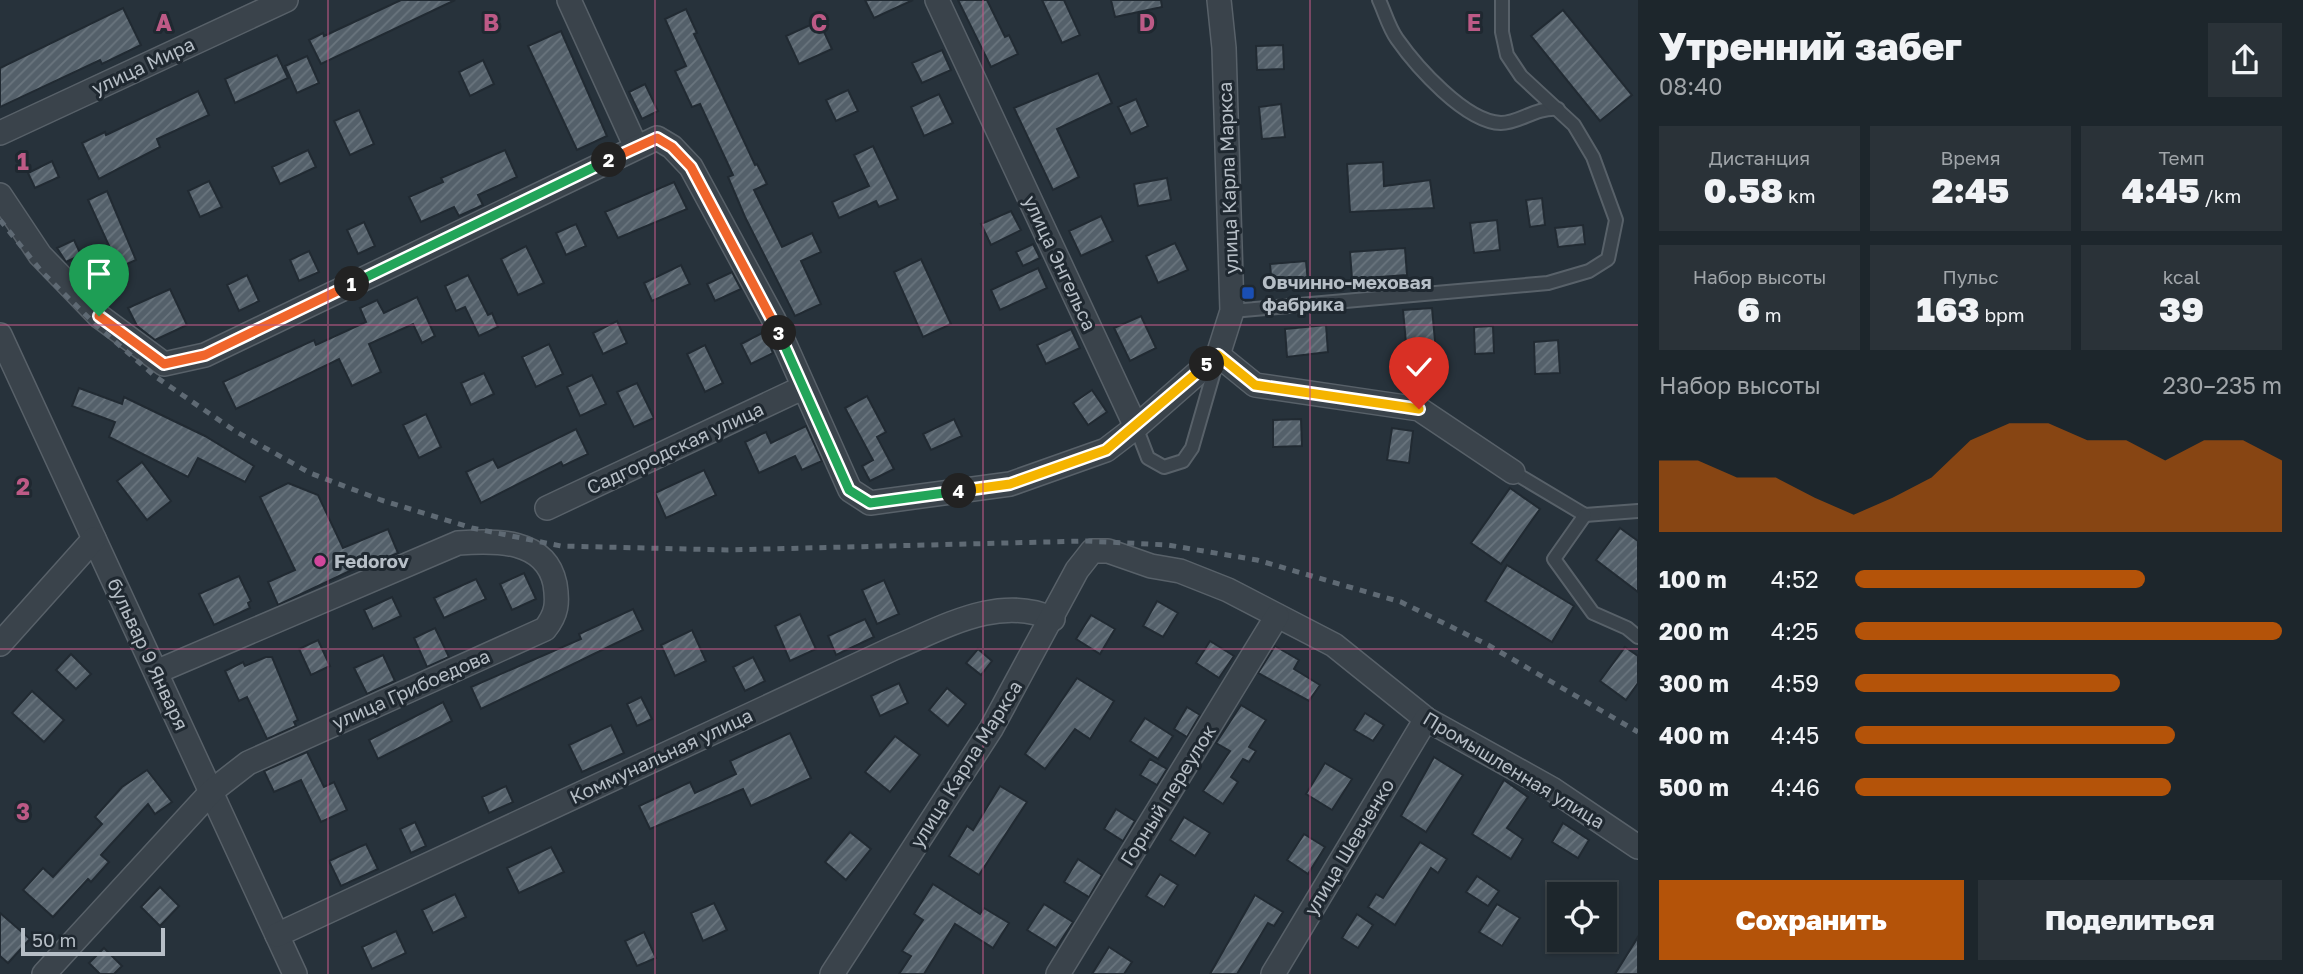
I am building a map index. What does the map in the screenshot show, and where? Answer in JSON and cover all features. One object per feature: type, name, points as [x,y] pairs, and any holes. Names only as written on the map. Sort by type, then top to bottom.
[{"type":"street","name":"улица Мира","points":[[0,133],[247,8],[286,0]]},
{"type":"street","points":[[569,0],[646,143]]},
{"type":"street","name":"улица Энгельса","points":[[937,0],[1136,427]]},
{"type":"street","name":"улица Карла Маркса","points":[[1218,355],[1232,311],[1224,48],[1219,0]]},
{"type":"street","points":[[0,195],[40,255],[99,316],[164,364],[205,355],[646,143],[672,147],[691,167],[774,320],[849,490],[870,503],[1010,484],[1106,450],[1218,355],[1255,385],[1419,409],[1513,472]]},
{"type":"street","name":"бульвар 9 Января","points":[[0,335],[295,974]]},
{"type":"street","name":"Садгородская улица","points":[[547,508],[802,388]]},
{"type":"street","points":[[0,644],[94,539]]},
{"type":"street","name":"улица Грибоедова","points":[[156,672],[457,543],[505,543],[544,556],[553,573],[557,597],[555,616],[545,629],[248,763],[212,791]]},
{"type":"street","name":"улица Карла Маркса","points":[[832,974],[991,729],[1053,619],[1077,569],[1092,551]]},
{"type":"street","name":"Промышленная улица","points":[[1092,551],[1108,551],[1150,566],[1180,571],[1228,590],[1334,645],[1426,719],[1552,789],[1638,847]]},
{"type":"street","name":"Коммунальная улица","points":[[277,935],[881,654],[973,615],[1017,609],[1053,619]]},
{"type":"street","name":"Горный переулок","points":[[1058,974],[1277,617]]},
{"type":"street","name":"улица Шевченко","points":[[1273,974],[1426,719]]},
{"type":"street","points":[[44,974],[212,791]]},
{"type":"lane","points":[[1379,0],[1396,38],[1423,70],[1466,110],[1501,123],[1543,108],[1558,109]]},
{"type":"lane","points":[[1232,311],[1548,284],[1589,271],[1608,259],[1616,220],[1594,156],[1574,125],[1521,76],[1507,55],[1502,32],[1502,0]]},
{"type":"lane","points":[[1136,427],[1148,458],[1164,467],[1183,461],[1192,448],[1218,355]]},
{"type":"lane","points":[[1513,472],[1585,515],[1638,511]]},
{"type":"lane","points":[[1585,515],[1554,559],[1593,613],[1627,628],[1638,636]]},
{"type":"building","points":[[401,0],[455,0],[321,64],[309,40],[323,33],[324,36]]},
{"type":"building","points":[[865,0],[913,0],[874,18]]},
{"type":"building","points":[[958,0],[987,0],[1005,37],[1009,35],[1018,54],[991,67]]},
{"type":"building","points":[[1042,0],[1064,0],[1080,35],[1062,43]]},
{"type":"building","points":[[1111,0],[1161,0],[1162,7],[1115,17]]},
{"type":"building","points":[[123,8],[141,45],[102,64],[100,60],[0,107],[0,68]]},
{"type":"building","points":[[686,9],[697,33],[694,34],[755,165],[757,164],[767,184],[754,190],[782,247],[812,233],[821,252],[801,261],[821,304],[795,316],[745,217],[728,177],[733,175],[700,104],[692,107],[675,71],[686,66],[665,19]]},
{"type":"building","points":[[1563,10],[1632,95],[1600,121],[1531,36]]},
{"type":"building","points":[[819,21],[832,49],[799,64],[786,36]]},
{"type":"building","points":[[561,31],[607,136],[577,150],[528,46]]},
{"type":"building","points":[[1283,45],[1284,69],[1257,70],[1256,46]]},
{"type":"building","points":[[942,50],[951,70],[922,83],[912,63]]},
{"type":"building","points":[[277,55],[288,78],[235,103],[225,79]]},
{"type":"building","points":[[307,56],[319,83],[297,93],[285,66]]},
{"type":"building","points":[[483,60],[494,84],[470,96],[459,72]]},
{"type":"building","points":[[1098,73],[1112,103],[1057,129],[1079,177],[1053,190],[1014,108]]},
{"type":"building","points":[[645,84],[658,111],[642,119],[629,92]]},
{"type":"building","points":[[848,90],[858,111],[836,121],[826,100]]},
{"type":"building","points":[[198,91],[209,115],[157,139],[160,147],[99,179],[82,143],[105,132],[106,135]]},
{"type":"building","points":[[939,94],[953,123],[924,136],[911,107]]},
{"type":"building","points":[[1136,99],[1148,126],[1131,134],[1118,107]]},
{"type":"building","points":[[1281,104],[1285,137],[1262,139],[1259,107]]},
{"type":"building","points":[[359,110],[374,144],[350,155],[334,121]]},
{"type":"building","points":[[873,146],[898,199],[879,207],[876,201],[839,218],[832,202],[869,186],[854,155]]},
{"type":"building","points":[[308,150],[316,167],[280,184],[272,167]]},
{"type":"building","points":[[505,150],[517,177],[478,195],[483,205],[459,216],[454,207],[421,222],[409,197],[443,182],[441,178]]},
{"type":"building","points":[[52,161],[59,177],[35,188],[28,173]]},
{"type":"building","points":[[1383,162],[1384,186],[1430,180],[1434,208],[1350,212],[1347,164]]},
{"type":"building","points":[[1167,178],[1171,200],[1138,206],[1134,184]]},
{"type":"building","points":[[209,181],[222,207],[200,217],[188,191]]},
{"type":"building","points":[[674,182],[687,209],[618,238],[605,212]]},
{"type":"building","points":[[107,191],[136,260],[116,269],[107,251],[111,250],[88,200]]},
{"type":"building","points":[[1542,198],[1545,225],[1530,227],[1526,200]]},
{"type":"building","points":[[1011,211],[1021,230],[991,245],[981,224]]},
{"type":"building","points":[[1101,216],[1113,241],[1081,256],[1069,231]]},
{"type":"building","points":[[1497,220],[1500,250],[1474,253],[1470,223]]},
{"type":"building","points":[[364,222],[375,246],[358,254],[347,230]]},
{"type":"building","points":[[576,224],[586,246],[566,255],[556,233]]},
{"type":"building","points":[[1583,225],[1585,244],[1558,247],[1555,228]]},
{"type":"building","points":[[74,240],[81,255],[66,262],[57,248]]},
{"type":"building","points":[[1175,243],[1188,270],[1158,283],[1146,256]]},
{"type":"building","points":[[1033,244],[1040,258],[1023,266],[1016,252]]},
{"type":"building","points":[[526,246],[544,283],[518,295],[501,259]]},
{"type":"building","points":[[1405,248],[1407,275],[1352,279],[1350,252]]},
{"type":"building","points":[[309,251],[319,272],[299,281],[290,260]]},
{"type":"building","points":[[921,259],[951,324],[923,337],[894,272]]},
{"type":"building","points":[[1306,261],[1308,283],[1272,286],[1270,264]]},
{"type":"building","points":[[681,265],[690,284],[652,301],[644,283]]},
{"type":"building","points":[[1038,268],[1047,288],[1000,310],[991,290]]},
{"type":"building","points":[[732,272],[741,289],[715,301],[707,284]]},
{"type":"building","points":[[247,275],[259,301],[239,311],[227,285]]},
{"type":"building","points":[[468,275],[488,315],[492,313],[498,327],[479,336],[465,307],[456,311],[445,286]]},
{"type":"building","points":[[170,289],[187,325],[155,340],[137,326],[128,308]]},
{"type":"building","points":[[417,297],[435,336],[422,343],[413,324],[369,344],[381,372],[352,386],[339,359],[236,409],[223,382],[314,340],[316,345],[366,322],[360,308],[377,300],[384,313]]},
{"type":"building","points":[[1432,308],[1437,363],[1408,365],[1403,310]]},
{"type":"building","points":[[1141,316],[1156,348],[1130,361],[1114,328]]},
{"type":"building","points":[[617,321],[627,343],[603,354],[593,333]]},
{"type":"building","points":[[1326,325],[1328,352],[1287,357],[1285,329]]},
{"type":"building","points":[[1493,326],[1494,353],[1475,354],[1474,327]]},
{"type":"building","points":[[1071,329],[1080,348],[1046,364],[1037,345]]},
{"type":"building","points":[[764,332],[773,353],[751,364],[741,344]]},
{"type":"building","points":[[1558,340],[1560,373],[1535,374],[1534,342]]},
{"type":"building","points":[[549,344],[563,374],[536,387],[522,357]]},
{"type":"building","points":[[705,345],[723,383],[705,392],[687,354]]},
{"type":"building","points":[[484,373],[494,394],[471,405],[461,383]]},
{"type":"building","points":[[592,375],[606,404],[580,416],[567,387]]},
{"type":"building","points":[[637,383],[654,418],[634,427],[617,392]]},
{"type":"building","points":[[79,388],[122,404],[124,397],[205,436],[254,466],[245,482],[198,458],[188,477],[109,437],[115,422],[72,406]]},
{"type":"building","points":[[1092,390],[1107,412],[1088,425],[1073,403]]},
{"type":"building","points":[[867,396],[886,432],[877,437],[894,469],[870,481],[862,466],[873,460],[845,408]]},
{"type":"building","points":[[426,414],[441,447],[419,458],[403,425]]},
{"type":"building","points":[[954,419],[962,436],[931,450],[923,434]]},
{"type":"building","points":[[1301,419],[1302,446],[1273,447],[1273,420]]},
{"type":"building","points":[[806,426],[822,461],[802,470],[795,456],[759,473],[745,442],[766,432],[771,443]]},
{"type":"building","points":[[1392,428],[1413,431],[1409,463],[1387,460]]},
{"type":"building","points":[[576,429],[588,454],[563,466],[561,462],[481,503],[466,472],[493,459],[498,468]]},
{"type":"building","points":[[142,462],[171,501],[147,520],[117,481]]},
{"type":"building","points":[[704,470],[716,495],[666,518],[655,493]]},
{"type":"building","points":[[288,483],[318,495],[343,548],[388,529],[398,553],[372,564],[371,561],[278,605],[268,582],[295,570],[260,497]]},
{"type":"building","points":[[1510,488],[1540,509],[1501,564],[1471,543]]},
{"type":"building","points":[[1620,528],[1638,541],[1638,592],[1596,560]]},
{"type":"building","points":[[1507,565],[1574,606],[1552,642],[1485,601]]},
{"type":"building","points":[[524,573],[536,599],[512,610],[500,584]]},
{"type":"building","points":[[239,576],[251,601],[248,603],[250,608],[214,625],[199,594]]},
{"type":"building","points":[[476,579],[486,599],[444,618],[434,598]]},
{"type":"building","points":[[884,580],[899,614],[877,624],[862,590]]},
{"type":"building","points":[[392,597],[401,616],[373,629],[364,610]]},
{"type":"building","points":[[1157,601],[1178,613],[1163,637],[1143,626]]},
{"type":"building","points":[[633,609],[643,630],[481,709],[471,687],[581,639],[579,634]]},
{"type":"building","points":[[800,614],[816,649],[790,661],[775,626]]},
{"type":"building","points":[[1091,615],[1115,629],[1100,654],[1076,639]]},
{"type":"building","points":[[865,619],[874,637],[836,655],[828,636]]},
{"type":"building","points":[[435,628],[449,657],[427,667],[414,638]]},
{"type":"building","points":[[692,630],[706,661],[675,676],[661,645]]},
{"type":"building","points":[[318,640],[330,666],[311,675],[299,649]]},
{"type":"building","points":[[1210,641],[1234,656],[1219,678],[1196,663]]},
{"type":"building","points":[[1275,646],[1299,660],[1294,669],[1320,685],[1309,701],[1258,673]]},
{"type":"building","points":[[1625,647],[1638,656],[1638,683],[1626,700],[1600,681]]},
{"type":"building","points":[[978,649],[992,661],[981,675],[966,663]]},
{"type":"building","points":[[71,654],[91,674],[76,689],[56,670]]},
{"type":"building","points":[[383,655],[395,681],[367,694],[354,668]]},
{"type":"building","points":[[272,657],[298,720],[294,722],[296,726],[267,739],[247,697],[239,701],[225,671],[243,662],[245,666]]},
{"type":"building","points":[[753,657],[765,681],[745,691],[733,667]]},
{"type":"building","points":[[1077,678],[1114,701],[1090,739],[1075,729],[1045,769],[1025,754]]},
{"type":"building","points":[[899,683],[908,703],[880,716],[871,696]]},
{"type":"building","points":[[947,688],[966,704],[948,726],[929,710]]},
{"type":"building","points":[[32,691],[64,720],[44,742],[12,713]]},
{"type":"building","points":[[641,697],[652,719],[637,726],[627,704]]},
{"type":"building","points":[[443,702],[452,721],[378,759],[369,740]]},
{"type":"building","points":[[1241,705],[1266,720],[1249,747],[1256,751],[1249,762],[1243,759],[1231,777],[1238,782],[1223,804],[1203,791],[1230,751],[1216,743]]},
{"type":"building","points":[[1187,707],[1200,715],[1187,737],[1174,729]]},
{"type":"building","points":[[1365,713],[1384,725],[1373,741],[1354,730]]},
{"type":"building","points":[[1145,718],[1173,736],[1158,759],[1130,741]]},
{"type":"building","points":[[611,725],[624,753],[582,772],[569,745]]},
{"type":"building","points":[[790,733],[811,778],[751,806],[743,789],[650,829],[639,806],[690,782],[695,793],[736,774],[730,761]]},
{"type":"building","points":[[895,736],[920,755],[890,792],[865,772]]},
{"type":"building","points":[[307,752],[324,787],[334,782],[347,810],[321,822],[301,780],[274,792],[264,771]]},
{"type":"building","points":[[1434,757],[1463,775],[1426,832],[1401,816]]},
{"type":"building","points":[[1150,759],[1167,769],[1157,785],[1140,775]]},
{"type":"building","points":[[1325,763],[1352,779],[1332,810],[1306,794]]},
{"type":"building","points":[[147,770],[172,802],[155,814],[148,804],[101,855],[109,862],[91,882],[88,879],[53,917],[23,890],[43,868],[53,877],[102,824],[95,817],[122,787]]},
{"type":"building","points":[[1504,780],[1528,797],[1507,828],[1523,839],[1511,859],[1472,834]]},
{"type":"building","points":[[506,786],[513,802],[489,813],[482,797]]},
{"type":"building","points":[[1000,786],[1027,802],[979,875],[949,856],[967,826],[973,830]]},
{"type":"building","points":[[1116,809],[1135,821],[1123,841],[1104,829]]},
{"type":"building","points":[[1184,817],[1210,833],[1195,856],[1170,840]]},
{"type":"building","points":[[415,822],[426,846],[411,853],[400,829]]},
{"type":"building","points":[[1563,823],[1589,840],[1578,858],[1552,842]]},
{"type":"building","points":[[850,832],[871,849],[846,880],[825,862]]},
{"type":"building","points":[[1304,834],[1325,847],[1308,874],[1287,860]]},
{"type":"building","points":[[1420,842],[1447,859],[1438,873],[1431,868],[1395,925],[1368,907],[1376,894],[1383,898]]},
{"type":"building","points":[[366,844],[378,869],[341,886],[329,861]]},
{"type":"building","points":[[551,847],[564,872],[519,893],[507,868]]},
{"type":"building","points":[[1078,859],[1102,875],[1089,897],[1064,882]]},
{"type":"building","points":[[1160,874],[1178,885],[1164,907],[1146,896]]},
{"type":"building","points":[[1477,876],[1499,891],[1488,906],[1466,892]]},
{"type":"building","points":[[933,884],[980,914],[984,908],[1009,923],[993,948],[955,924],[924,974],[899,974],[911,956],[902,951],[923,920],[914,914]]},
{"type":"building","points":[[160,887],[179,906],[160,926],[141,907]]},
{"type":"building","points":[[455,894],[466,917],[433,933],[422,910]]},
{"type":"building","points":[[1255,895],[1283,912],[1274,926],[1268,923],[1237,974],[1210,974]]},
{"type":"building","points":[[714,903],[727,930],[703,941],[691,913]]},
{"type":"building","points":[[1044,904],[1073,922],[1056,948],[1027,930]]},
{"type":"building","points":[[1497,904],[1520,918],[1502,946],[1479,932]]},
{"type":"building","points":[[0,913],[30,939],[8,963],[0,956]]},
{"type":"building","points":[[1357,914],[1373,925],[1358,948],[1342,938]]},
{"type":"building","points":[[396,931],[406,953],[372,969],[362,947]]},
{"type":"building","points":[[644,932],[656,958],[637,966],[625,941]]},
{"type":"building","points":[[1638,937],[1638,974],[1615,974]]},
{"type":"building","points":[[1109,947],[1132,962],[1124,974],[1092,974]]},
{"type":"building","points":[[104,948],[122,966],[114,974],[100,974],[89,963]]},
{"type":"railway","points":[[0,220],[42,272],[96,325],[156,377],[235,431],[310,473],[381,500],[472,528],[561,546],[727,550],[1086,541],[1168,545],[1257,560],[1401,602],[1488,645],[1638,732]]},
{"type":"place","name":"Овчинно-меховая фабрика","points":[[1248,293]]},
{"type":"place","name":"Fedorov","points":[[320,561]]},
{"type":"route","points":[[99,316],[164,364],[205,355],[657,138],[672,147],[691,167],[774,320],[849,490],[870,503],[1010,484],[1106,450],[1218,355],[1255,385],[1419,409]]}]
